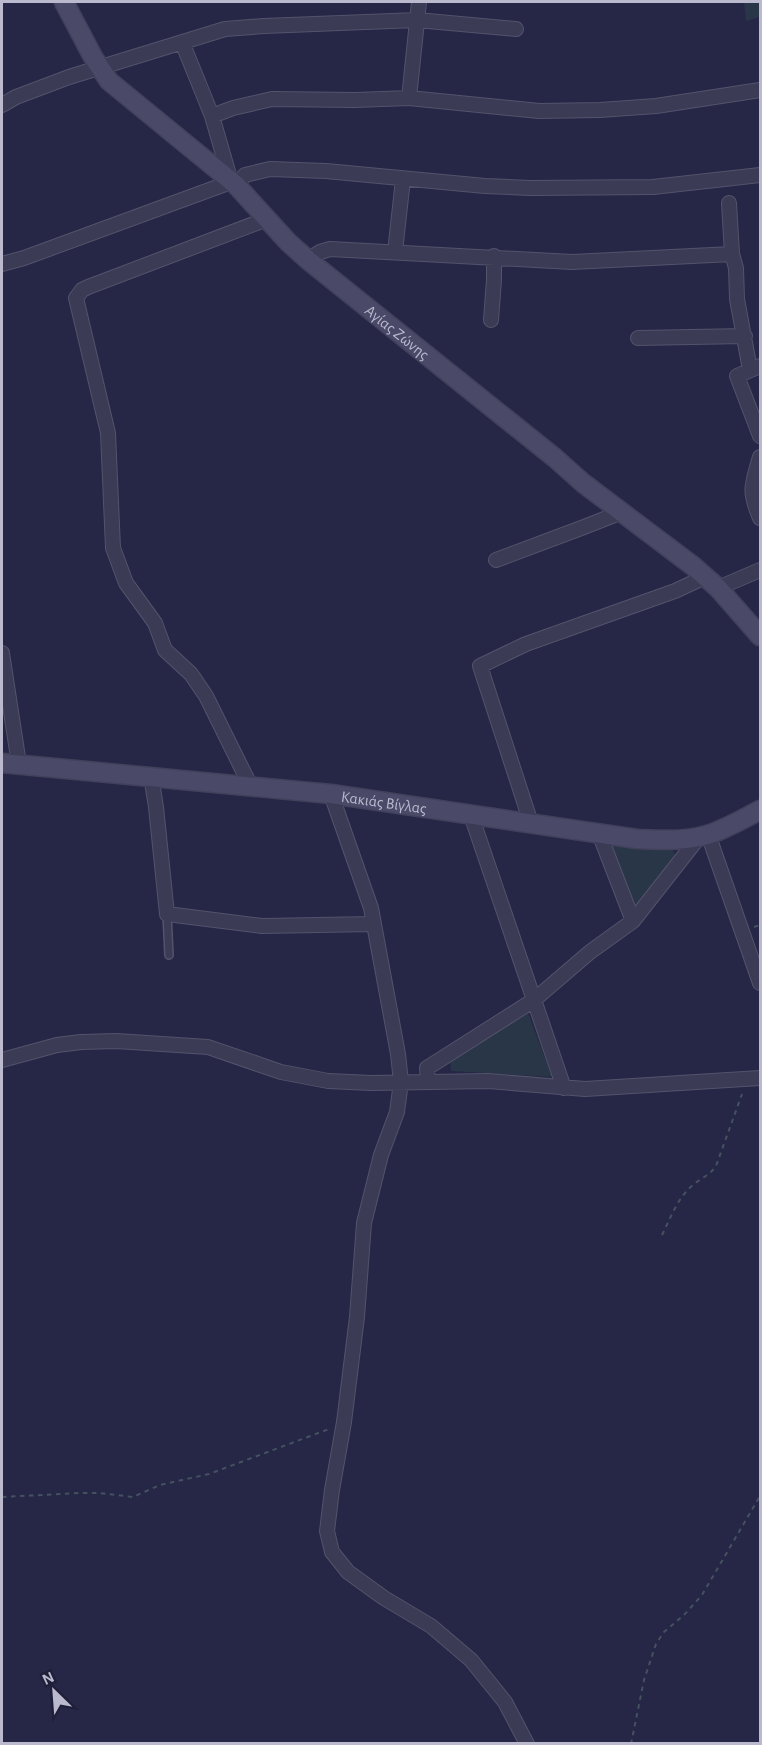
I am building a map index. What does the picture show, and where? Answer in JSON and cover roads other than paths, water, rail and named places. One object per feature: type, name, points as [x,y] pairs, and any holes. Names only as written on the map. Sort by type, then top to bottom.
[{"type":"street","name":"Αγίας Ζώνης","points":[[64,2],[109,81],[233,184],[308,260],[547,451],[583,483],[711,582],[760,636]]},
{"type":"street","points":[[409,98],[419,2]]},
{"type":"street","points":[[2,105],[16,97],[99,67],[225,29],[417,21],[516,29]]},
{"type":"street","points":[[182,42],[212,116],[233,184]]},
{"type":"street","points":[[212,116],[233,108],[272,99],[409,98],[539,111],[600,110],[656,106],[760,90]]},
{"type":"street","points":[[2,264],[233,184],[245,175],[270,169],[326,171],[485,186],[595,188],[653,187],[760,175]]},
{"type":"street","points":[[395,252],[404,179]]},
{"type":"street","points":[[729,203],[737,299],[755,368],[737,376],[760,436]]},
{"type":"street","points":[[251,787],[206,696],[191,674],[165,650],[155,622],[126,583],[113,548],[108,433],[76,298],[82,290],[88,287],[267,219]]},
{"type":"street","points":[[308,260],[330,249],[494,256],[572,262],[732,254]]},
{"type":"street","points":[[491,320],[494,256]]},
{"type":"street","points":[[638,338],[745,336]]},
{"type":"street","points":[[760,457],[752,488],[752,498],[760,518]]},
{"type":"street","points":[[496,560],[622,512]]},
{"type":"street","points":[[531,823],[480,666],[526,644],[578,624],[675,591],[760,570]]},
{"type":"street","points":[[2,653],[10,763]]},
{"type":"street","name":"Κακιάς Βίγλας","points":[[10,763],[330,794],[656,840],[704,836],[760,810]]},
{"type":"street","points":[[151,776],[166,914],[262,926],[374,924]]},
{"type":"street","points":[[330,794],[367,895],[400,1075],[397,1112],[381,1155],[364,1223],[357,1317],[327,1531],[332,1552],[348,1572],[384,1599],[431,1626],[471,1660],[505,1702],[527,1743]]},
{"type":"street","points":[[471,814],[564,1088]]},
{"type":"street","points":[[599,833],[633,921]]},
{"type":"street","points":[[428,1075],[534,1000],[590,952],[633,921],[704,836],[760,982]]},
{"type":"street","points":[[2,1060],[57,1045],[81,1042],[159,1043],[208,1047],[281,1072],[351,1082],[400,1075],[428,1075],[564,1088],[608,1089],[760,1078]]},
{"type":"lane","points":[[166,914],[169,955]]}]
